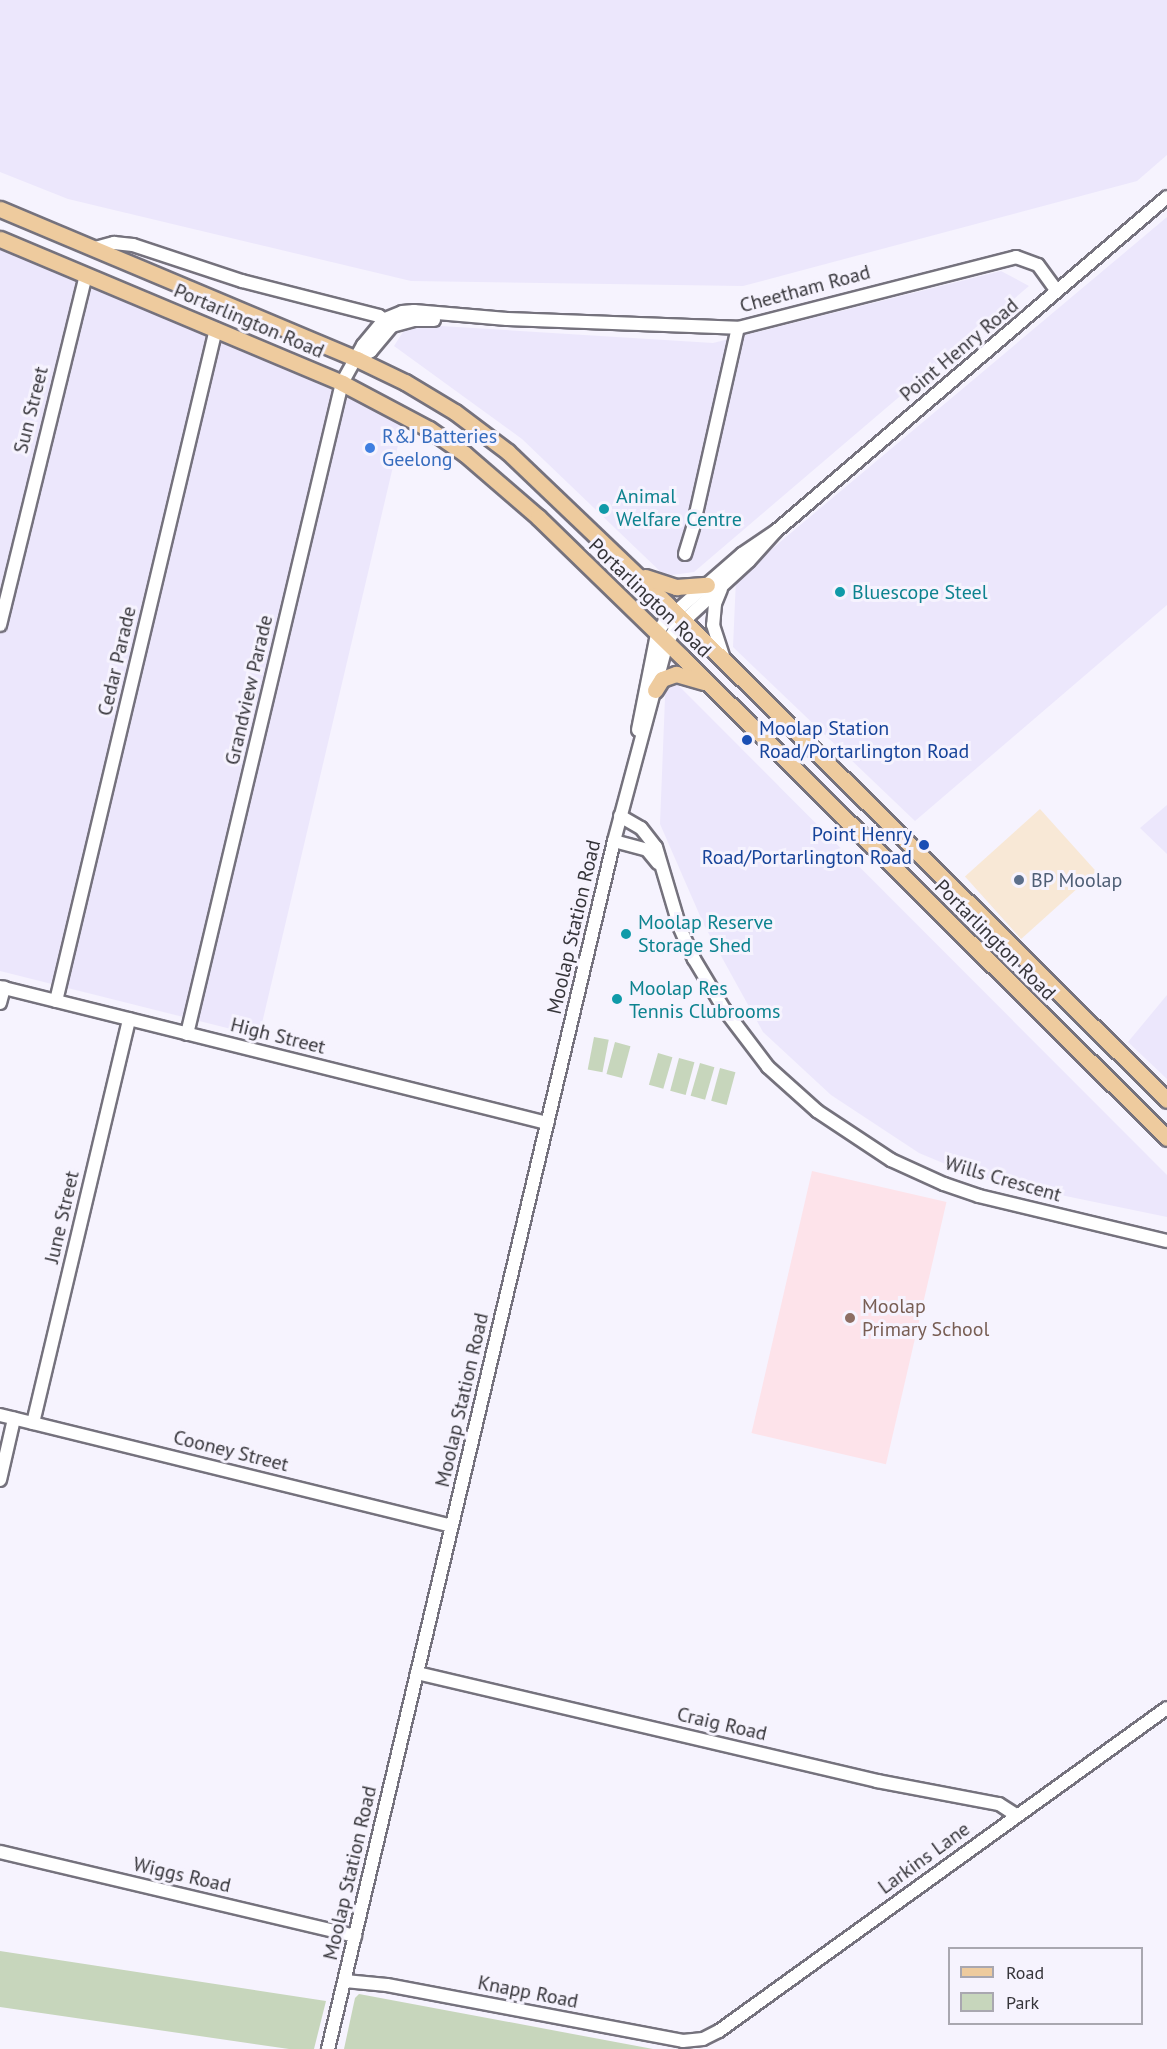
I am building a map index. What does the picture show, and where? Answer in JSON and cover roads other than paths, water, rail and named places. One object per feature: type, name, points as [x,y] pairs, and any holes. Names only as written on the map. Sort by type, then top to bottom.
[{"type":"main road","name":"Portarlington Road","points":[[0,209],[357,359],[405,382],[473,425],[508,452],[630,567],[1167,1100]]},
{"type":"main road","name":"Portarlington Road","points":[[0,239],[342,384],[429,429],[474,461],[538,517],[662,638],[1167,1138]]},
{"type":"main road","points":[[630,567],[661,584],[691,588],[707,585]]},
{"type":"main road","points":[[655,690],[662,679],[676,674],[688,675],[707,683]]},
{"type":"street","name":"Point Henry Road","points":[[679,616],[723,585],[776,531],[1167,197]]},
{"type":"street","points":[[95,248],[114,243],[133,245],[242,281],[358,310],[389,323],[371,351],[357,359]]},
{"type":"street","name":"Cheetham Road","points":[[389,323],[414,320],[507,319],[738,328],[1005,258],[1028,260],[1038,265],[1058,291]]},
{"type":"street","name":"Sun Street","points":[[0,624],[86,275]]},
{"type":"street","points":[[685,554],[738,328]]},
{"type":"street","name":"Cedar Parade","points":[[56,1001],[216,329]]},
{"type":"street","name":"Grandview Parade","points":[[188,1034],[342,384],[357,359]]},
{"type":"street","name":"Point Henry Road","points":[[662,638],[707,585],[742,554],[776,531]]},
{"type":"street","points":[[723,585],[715,604],[713,625],[725,661]]},
{"type":"street","name":"Moolap Station Road","points":[[633,761],[655,690],[662,638]]},
{"type":"street","name":"Moolap Station Road","points":[[328,2049],[662,638]]},
{"type":"street","name":"Wills Crescent","points":[[620,816],[641,828],[652,841],[680,928],[694,959],[737,1029],[788,1086],[842,1130],[912,1171],[979,1196],[1167,1241]]},
{"type":"street","points":[[614,841],[647,850],[661,866]]},
{"type":"street","points":[[0,1003],[2,988]]},
{"type":"street","name":"High Street","points":[[2,988],[547,1123]]},
{"type":"street","name":"June Street","points":[[33,1423],[129,1019]]},
{"type":"street","name":"Cooney Street","points":[[0,1415],[452,1526]]},
{"type":"street","points":[[0,1480],[14,1419]]},
{"type":"street","name":"Craig Road","points":[[417,1673],[877,1781],[999,1804],[1016,1815]]},
{"type":"street","name":"Larkins Lane","points":[[703,2039],[719,2031],[1167,1708]]},
{"type":"street","name":"Wiggs Road","points":[[0,1851],[355,1936]]},
{"type":"street","name":"Knapp Road","points":[[345,1981],[387,1985],[683,2041],[703,2039]]},
{"type":"place","name":"R&J Batteries Geelong","points":[[370,448]]},
{"type":"place","name":"Animal Welfare Centre","points":[[604,509]]},
{"type":"place","name":"Bluescope Steel","points":[[840,592]]},
{"type":"place","name":"Moolap Station Road/Portarlington Road","points":[[747,740]]},
{"type":"place","name":"Point Henry Road/Portarlington Road","points":[[924,845]]},
{"type":"place","name":"BP Moolap","points":[[1019,880]]},
{"type":"place","name":"Moolap Reserve Storage Shed","points":[[626,934]]},
{"type":"place","name":"Moolap Res Tennis Clubrooms","points":[[617,999]]},
{"type":"place","name":"Moolap Primary School","points":[[850,1318]]}]
